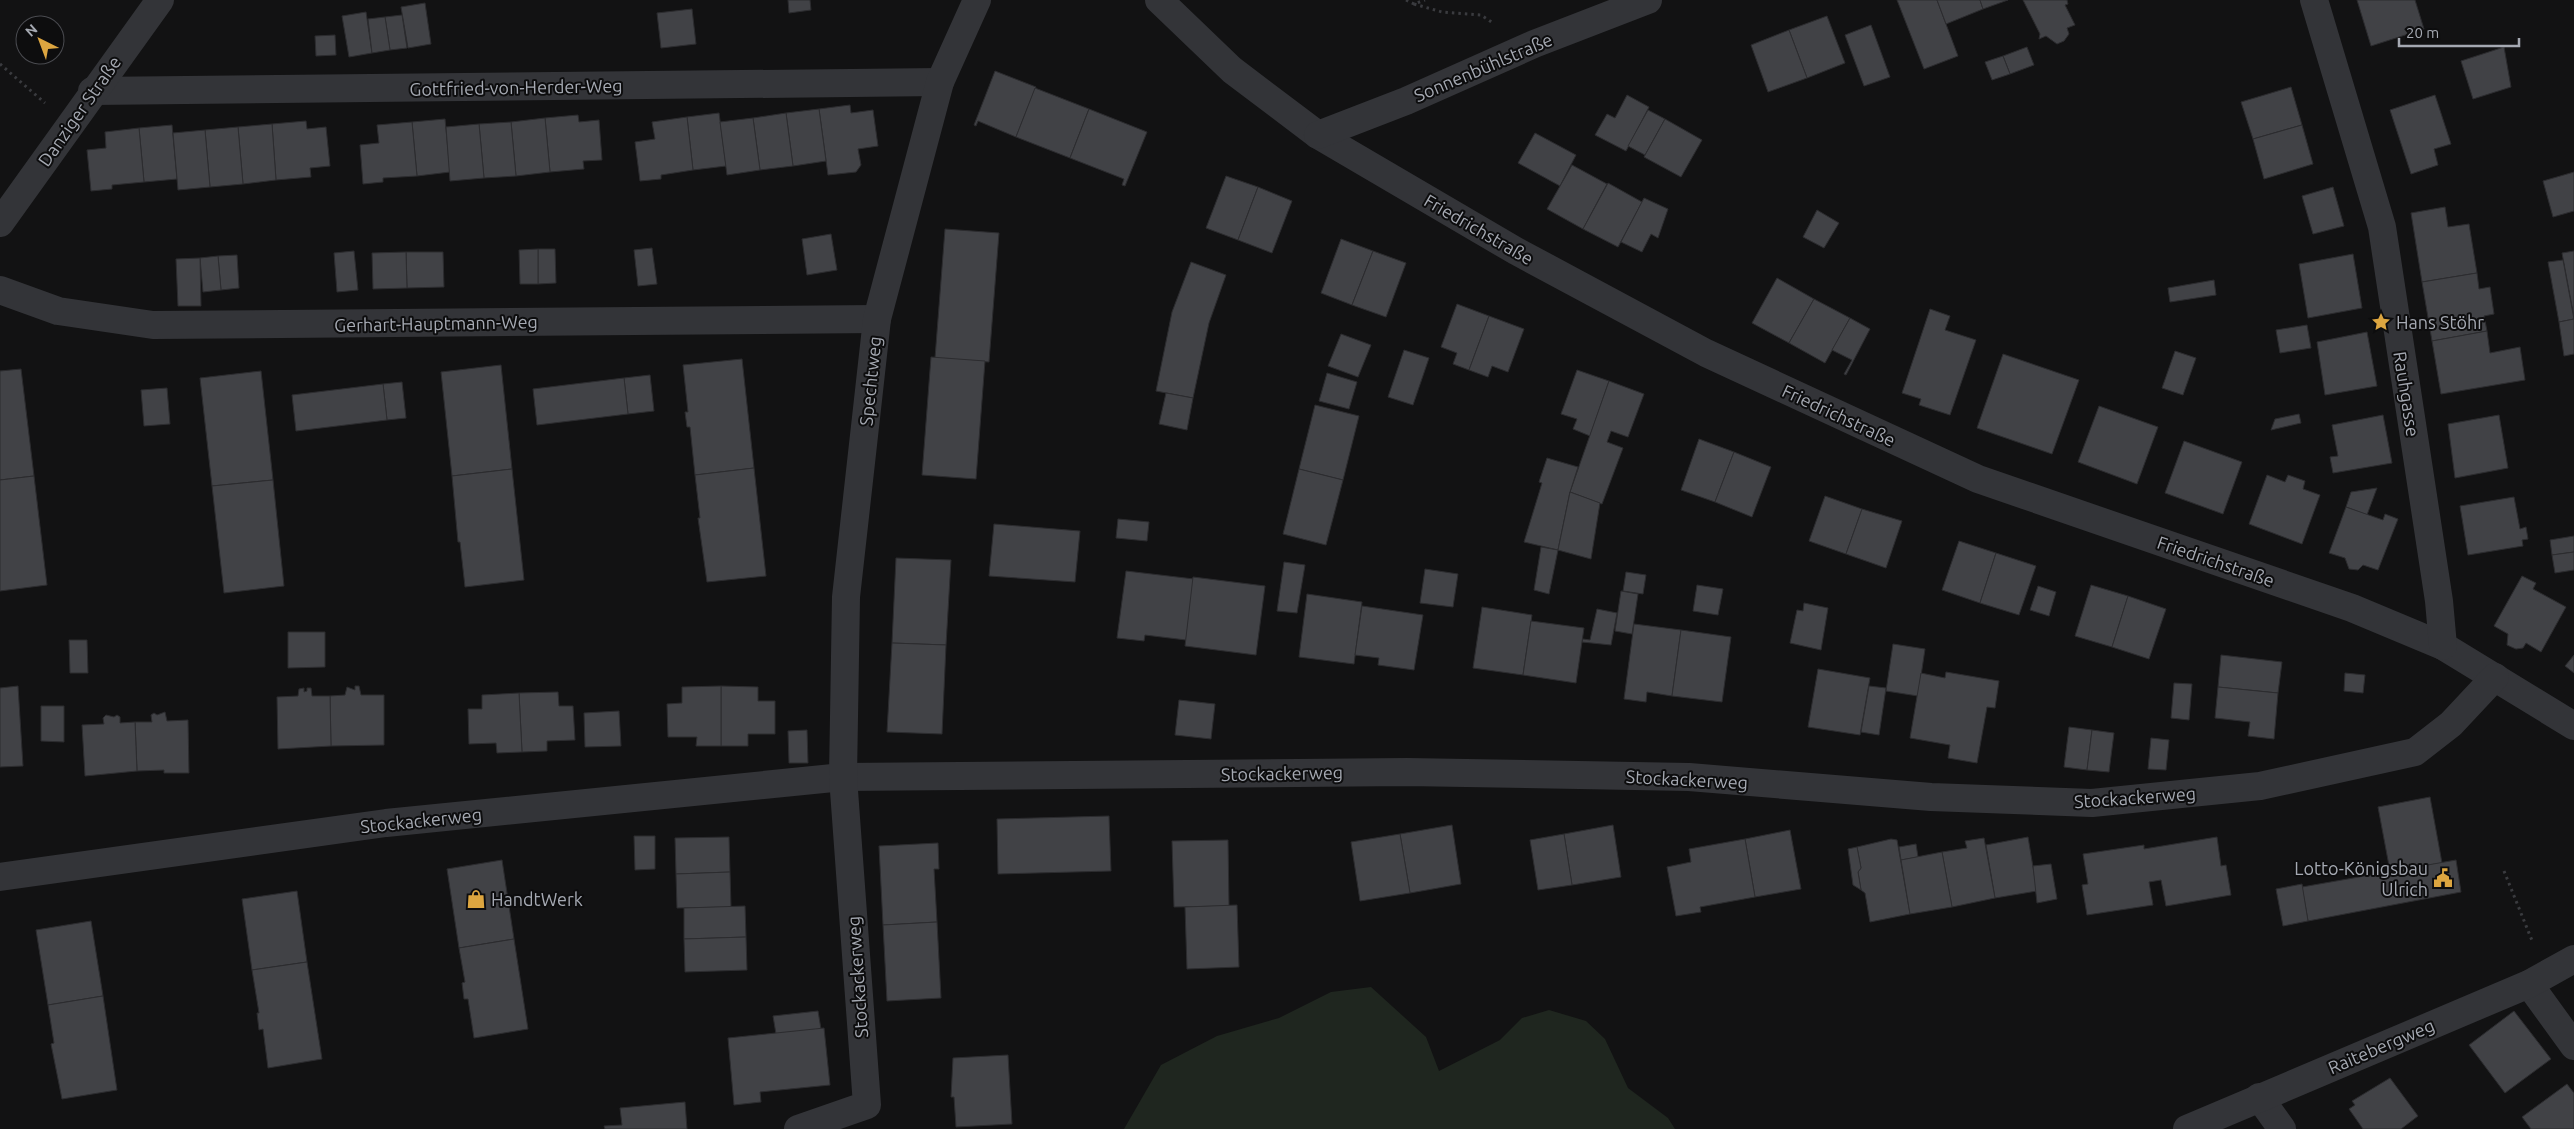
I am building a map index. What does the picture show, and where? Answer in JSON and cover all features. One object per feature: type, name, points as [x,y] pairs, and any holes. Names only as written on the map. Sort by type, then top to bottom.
[{"type":"street","name":"Danziger Straße","points":[[0,224],[92,92],[160,0]]},
{"type":"street","name":"Spechtweg","points":[[843,777],[846,597],[877,319],[940,82],[977,0]]},
{"type":"street","name":"Friedrichstraße","points":[[1159,0],[1232,70],[1318,135],[1516,251],[1706,353],[1978,479],[2352,608],[2443,646],[2574,726]]},
{"type":"street","name":"Sonnenbühlstraße","points":[[1318,135],[1406,101],[1534,44],[1648,0]]},
{"type":"street","name":"Rauhgasse","points":[[2314,0],[2382,227],[2439,601],[2443,646]]},
{"type":"street","name":"Gottfried-von-Herder-Weg","points":[[92,92],[940,82]]},
{"type":"street","name":"Gerhart-Hauptmann-Weg","points":[[0,290],[58,311],[154,325],[877,319]]},
{"type":"street","name":"Stockackerweg","points":[[0,877],[386,822],[843,777],[1407,772],[1689,777],[1931,797],[2092,803],[2260,786],[2415,752],[2451,724],[2495,677]]},
{"type":"street","name":"Stockackerweg","points":[[798,1129],[867,1105],[843,777]]},
{"type":"street","name":"Raitebergweg","points":[[2187,1129],[2537,980],[2574,959]]},
{"type":"street","points":[[2537,980],[2574,1046]]},
{"type":"street","points":[[2259,1097],[2282,1129]]},
{"type":"path","points":[[1406,0],[1442,12],[1481,14],[1494,23]]},
{"type":"path","points":[[1414,4],[1425,0]]},
{"type":"path","points":[[0,64],[70,124]]},
{"type":"path","points":[[2504,871],[2537,980]]},
{"type":"shaded area","points":[[1371,987],[1426,1037],[1439,1071],[1500,1040],[1522,1018],[1549,1010],[1586,1021],[1605,1039],[1628,1088],[1668,1118],[1675,1129],[1124,1129],[1161,1065],[1217,1036],[1279,1018],[1331,992]]},
{"type":"building","points":[[788,0],[810,0],[811,10],[789,13]]},
{"type":"building","points":[[1897,0],[1937,0],[1958,56],[1924,69]]},
{"type":"building","points":[[1937,0],[1980,0],[1983,9],[1946,24]]},
{"type":"building","points":[[1980,0],[2008,0],[1983,9]]},
{"type":"building","points":[[2023,0],[2067,0],[2068,4],[2065,5],[2075,25],[2067,28],[2069,34],[2064,41],[2057,44],[2046,36],[2039,39],[2040,34]]},
{"type":"building","points":[[2357,0],[2415,0],[2424,29],[2371,46]]},
{"type":"building","points":[[425,3],[431,44],[408,48],[401,7]]},
{"type":"building","points":[[692,9],[696,44],[661,48],[657,13]]},
{"type":"building","points":[[366,12],[372,53],[349,57],[342,16]]},
{"type":"building","points":[[402,15],[407,48],[390,50],[385,17]]},
{"type":"building","points":[[1827,16],[1845,63],[1807,78],[1789,30]]},
{"type":"building","points":[[385,17],[390,50],[372,53],[368,19]]},
{"type":"building","points":[[1871,25],[1890,77],[1864,86],[1845,35]]},
{"type":"building","points":[[1789,30],[1807,78],[1768,92],[1751,45]]},
{"type":"building","points":[[335,35],[336,55],[316,56],[315,36]]},
{"type":"building","points":[[2027,47],[2034,65],[2010,74],[2003,56]]},
{"type":"building","points":[[2504,47],[2511,87],[2473,99],[2461,61]]},
{"type":"building","points":[[2003,56],[2010,74],[1992,80],[1985,62]]},
{"type":"building","points":[[995,71],[1036,87],[1016,137],[978,121],[976,126],[974,125]]},
{"type":"building","points":[[2291,87],[2302,125],[2253,139],[2241,102]]},
{"type":"building","points":[[1035,88],[1089,109],[1070,158],[1016,137]]},
{"type":"building","points":[[1627,95],[1649,107],[1626,151],[1595,135],[1607,114],[1615,118]]},
{"type":"building","points":[[2435,95],[2451,144],[2434,149],[2438,165],[2411,174],[2390,110]]},
{"type":"building","points":[[850,105],[851,113],[873,110],[878,146],[858,149],[861,165],[856,172],[828,175],[819,109]]},
{"type":"building","points":[[819,109],[826,161],[793,166],[786,113]]},
{"type":"building","points":[[1089,109],[1147,132],[1125,186],[1122,185],[1124,179],[1070,158]]},
{"type":"building","points":[[1648,110],[1665,119],[1645,155],[1628,146]]},
{"type":"building","points":[[719,113],[726,166],[693,170],[687,117]]},
{"type":"building","points":[[786,113],[793,166],[760,170],[753,118]]},
{"type":"building","points":[[578,115],[579,122],[599,120],[602,160],[583,161],[584,169],[550,172],[545,118]]},
{"type":"building","points":[[687,117],[693,170],[661,175],[661,179],[640,181],[635,142],[655,139],[652,122]]},
{"type":"building","points":[[545,118],[550,172],[516,176],[511,122]]},
{"type":"building","points":[[753,118],[760,170],[727,175],[720,122]]},
{"type":"building","points":[[445,119],[450,172],[417,176],[412,122]]},
{"type":"building","points":[[1665,119],[1702,140],[1681,177],[1644,157]]},
{"type":"building","points":[[306,121],[307,129],[326,127],[330,166],[310,168],[311,177],[276,180],[272,124]]},
{"type":"building","points":[[412,122],[417,176],[383,178],[383,182],[363,184],[360,145],[379,143],[377,125]]},
{"type":"building","points":[[511,122],[516,176],[484,178],[479,124]]},
{"type":"building","points":[[272,124],[276,180],[243,184],[238,127]]},
{"type":"building","points":[[479,124],[484,178],[450,181],[446,127]]},
{"type":"building","points":[[172,125],[177,179],[144,182],[139,128]]},
{"type":"building","points":[[2302,125],[2313,164],[2264,179],[2253,139]]},
{"type":"building","points":[[238,127],[243,184],[210,187],[205,130]]},
{"type":"building","points":[[139,128],[144,182],[112,185],[112,189],[91,191],[87,150],[106,148],[105,132]]},
{"type":"building","points":[[205,130],[210,187],[178,190],[173,133]]},
{"type":"building","points":[[1535,133],[1576,155],[1560,186],[1518,163]]},
{"type":"building","points":[[1572,165],[1607,184],[1583,229],[1547,209]]},
{"type":"building","points":[[2574,172],[2574,211],[2553,217],[2543,181]]},
{"type":"building","points":[[1226,176],[1258,187],[1238,240],[1206,228]]},
{"type":"building","points":[[1608,183],[1642,202],[1618,247],[1583,229]]},
{"type":"building","points":[[1258,187],[1292,201],[1272,253],[1238,240]]},
{"type":"building","points":[[2333,187],[2344,226],[2313,234],[2302,196]]},
{"type":"building","points":[[1644,198],[1668,209],[1658,238],[1651,234],[1642,252],[1621,242]]},
{"type":"building","points":[[2445,207],[2448,227],[2469,224],[2477,273],[2422,282],[2411,213]]},
{"type":"building","points":[[1817,210],[1839,223],[1824,248],[1803,237]]},
{"type":"building","points":[[945,229],[999,233],[989,362],[935,358]]},
{"type":"building","points":[[831,234],[837,270],[807,275],[802,239]]},
{"type":"building","points":[[1341,239],[1373,251],[1352,305],[1321,293]]},
{"type":"building","points":[[652,248],[657,284],[638,286],[634,250]]},
{"type":"building","points":[[538,249],[555,249],[556,283],[538,284]]},
{"type":"building","points":[[538,249],[538,284],[520,284],[519,250]]},
{"type":"building","points":[[354,251],[358,290],[337,292],[334,253]]},
{"type":"building","points":[[1373,251],[1406,263],[1386,317],[1352,305]]},
{"type":"building","points":[[2574,251],[2574,317],[2562,253]]},
{"type":"building","points":[[406,252],[443,252],[444,287],[407,288]]},
{"type":"building","points":[[406,252],[407,288],[373,289],[372,253]]},
{"type":"building","points":[[2353,254],[2362,308],[2308,318],[2299,264]]},
{"type":"building","points":[[237,255],[239,288],[221,290],[218,256]]},
{"type":"building","points":[[218,256],[221,290],[203,292],[200,258]]},
{"type":"building","points":[[200,258],[201,306],[178,306],[176,259]]},
{"type":"building","points":[[2563,260],[2574,319],[2559,322],[2548,262]]},
{"type":"building","points":[[1191,262],[1226,275],[1209,323],[1193,398],[1156,391],[1172,312]]},
{"type":"building","points":[[2477,273],[2479,289],[2490,287],[2494,314],[2484,316],[2487,331],[2432,341],[2422,282]]},
{"type":"building","points":[[1777,278],[1814,299],[1789,343],[1752,323]]},
{"type":"building","points":[[2214,280],[2216,295],[2170,302],[2168,288]]},
{"type":"building","points":[[1814,299],[1850,318],[1825,363],[1789,343]]},
{"type":"building","points":[[1457,304],[1489,316],[1469,370],[1453,364],[1457,353],[1441,347]]},
{"type":"building","points":[[1930,309],[1950,316],[1945,330],[1976,340],[1950,415],[1919,405],[1921,399],[1902,393]]},
{"type":"building","points":[[1489,316],[1524,329],[1508,372],[1492,366],[1488,377],[1469,370]]},
{"type":"building","points":[[1850,318],[1870,329],[1846,375],[1844,374],[1852,360],[1832,350]]},
{"type":"building","points":[[2574,319],[2574,354],[2564,356],[2559,322]]},
{"type":"building","points":[[2307,325],[2311,348],[2280,353],[2276,330]]},
{"type":"building","points":[[2487,331],[2490,353],[2520,347],[2525,380],[2441,394],[2432,341]]},
{"type":"building","points":[[2367,332],[2377,386],[2325,395],[2317,342]]},
{"type":"building","points":[[1341,334],[1371,345],[1358,377],[1328,366]]},
{"type":"building","points":[[1404,350],[1429,358],[1413,405],[1388,397]]},
{"type":"building","points":[[2175,351],[2196,358],[2183,395],[2162,388]]},
{"type":"building","points":[[2003,354],[2079,380],[2052,454],[1977,428]]},
{"type":"building","points":[[931,357],[985,361],[976,479],[922,475]]},
{"type":"building","points":[[742,359],[754,468],[695,475],[690,427],[687,427],[685,412],[688,412],[683,365]]},
{"type":"building","points":[[501,365],[512,469],[452,476],[441,372]]},
{"type":"building","points":[[21,369],[34,476],[0,480],[0,371]]},
{"type":"building","points":[[1577,370],[1609,381],[1590,436],[1573,429],[1577,419],[1561,414]]},
{"type":"building","points":[[261,371],[273,480],[212,486],[200,378]]},
{"type":"building","points":[[1327,373],[1357,382],[1349,409],[1319,401]]},
{"type":"building","points":[[650,375],[654,411],[628,414],[624,378]]},
{"type":"building","points":[[624,378],[628,414],[537,425],[533,389]]},
{"type":"building","points":[[1609,381],[1644,394],[1628,437],[1611,431],[1607,442],[1623,448],[1602,504],[1570,492]]},
{"type":"building","points":[[402,382],[406,418],[387,420],[383,384]]},
{"type":"building","points":[[383,384],[387,420],[296,431],[292,395]]},
{"type":"building","points":[[167,388],[170,424],[144,426],[141,390]]},
{"type":"building","points":[[1166,393],[1193,398],[1187,430],[1159,424]]},
{"type":"building","points":[[1315,405],[1359,416],[1343,480],[1299,469]]},
{"type":"building","points":[[2099,406],[2158,427],[2137,484],[2078,462]]},
{"type":"building","points":[[2299,414],[2301,423],[2271,430],[2275,419]]},
{"type":"building","points":[[2383,415],[2392,463],[2333,473],[2330,457],[2338,456],[2332,425]]},
{"type":"building","points":[[2499,415],[2508,468],[2455,478],[2448,424]]},
{"type":"building","points":[[1699,439],[1734,452],[1715,502],[1681,490]]},
{"type":"building","points":[[2184,441],[2242,462],[2223,514],[2165,493]]},
{"type":"building","points":[[1734,452],[1771,467],[1752,517],[1715,502]]},
{"type":"building","points":[[1547,458],[1578,467],[1570,492],[1558,550],[1524,542],[1542,483],[1539,482]]},
{"type":"building","points":[[754,468],[766,576],[707,582],[698,518],[700,518],[695,475]]},
{"type":"building","points":[[512,469],[524,580],[465,587],[460,542],[458,542],[452,476]]},
{"type":"building","points":[[1299,469],[1343,480],[1326,545],[1283,534]]},
{"type":"building","points":[[2267,475],[2285,482],[2288,475],[2305,481],[2303,489],[2320,495],[2302,544],[2249,524]]},
{"type":"building","points":[[34,476],[47,585],[0,591],[0,480]]},
{"type":"building","points":[[273,480],[284,586],[224,593],[212,486]]},
{"type":"building","points":[[2377,488],[2367,515],[2346,507],[2351,492]]},
{"type":"building","points":[[1570,492],[1600,503],[1591,559],[1558,550]]},
{"type":"building","points":[[1825,496],[1862,509],[1846,554],[1809,541]]},
{"type":"building","points":[[2514,497],[2520,529],[2526,527],[2528,539],[2522,540],[2523,546],[2468,555],[2460,506]]},
{"type":"building","points":[[2346,507],[2383,520],[2385,514],[2398,519],[2378,570],[2363,565],[2358,570],[2349,569],[2345,558],[2329,553]]},
{"type":"building","points":[[1862,509],[1902,521],[1886,568],[1846,554]]},
{"type":"building","points":[[1118,519],[1149,522],[1147,541],[1116,538]]},
{"type":"building","points":[[994,524],[1080,531],[1075,582],[989,576]]},
{"type":"building","points":[[2574,536],[2574,552],[2552,555],[2550,540]]},
{"type":"building","points":[[1959,541],[1996,553],[1980,603],[1942,590]]},
{"type":"building","points":[[1541,547],[1558,550],[1549,594],[1534,590]]},
{"type":"building","points":[[2574,552],[2574,570],[2555,573],[2552,555]]},
{"type":"building","points":[[1996,553],[2036,566],[2019,615],[1980,603]]},
{"type":"building","points":[[896,558],[951,560],[946,645],[892,643]]},
{"type":"building","points":[[1284,562],[1305,565],[1297,613],[1277,611]]},
{"type":"building","points":[[1425,569],[1458,574],[1453,607],[1420,603]]},
{"type":"building","points":[[1126,571],[1194,579],[1186,640],[1145,635],[1144,641],[1117,638]]},
{"type":"building","points":[[1626,572],[1646,575],[1643,594],[1623,591]]},
{"type":"building","points":[[2522,576],[2536,583],[2533,589],[2566,607],[2541,652],[2526,643],[2523,648],[2516,649],[2507,645],[2508,634],[2494,626]]},
{"type":"building","points":[[1193,577],[1265,586],[1256,655],[1185,646]]},
{"type":"building","points":[[1697,585],[1723,589],[1718,615],[1693,611]]},
{"type":"building","points":[[2091,585],[2128,596],[2112,647],[2075,636]]},
{"type":"building","points":[[2038,586],[2056,592],[2049,616],[2030,610]]},
{"type":"building","points":[[1621,591],[1638,594],[1632,634],[1615,631]]},
{"type":"building","points":[[1307,594],[1362,602],[1354,664],[1299,657]]},
{"type":"building","points":[[2128,596],[2166,609],[2149,659],[2112,647]]},
{"type":"building","points":[[1804,603],[1828,608],[1821,650],[1790,643],[1797,610],[1803,611]]},
{"type":"building","points":[[1362,606],[1423,615],[1414,670],[1378,665],[1379,658],[1355,655]]},
{"type":"building","points":[[1482,607],[1532,615],[1523,675],[1473,668]]},
{"type":"building","points":[[1597,609],[1617,613],[1611,645],[1582,642],[1583,639],[1590,640]]},
{"type":"building","points":[[1531,621],[1584,628],[1576,683],[1523,675]]},
{"type":"building","points":[[1634,624],[1681,630],[1672,696],[1647,692],[1646,702],[1624,699]]},
{"type":"building","points":[[1681,630],[1731,637],[1722,702],[1672,696]]},
{"type":"building","points":[[288,632],[325,632],[325,667],[288,668]]},
{"type":"building","points":[[69,640],[87,640],[88,673],[70,673]]},
{"type":"building","points":[[892,643],[946,645],[942,734],[887,732]]},
{"type":"building","points":[[1893,644],[1925,649],[1918,696],[1886,691]]},
{"type":"building","points":[[2221,655],[2282,662],[2278,693],[2218,687]]},
{"type":"building","points":[[2574,655],[2574,673],[2565,666]]},
{"type":"building","points":[[1818,669],[1870,678],[1860,735],[1808,727]]},
{"type":"building","points":[[1946,672],[1999,681],[1995,708],[1987,707],[1977,763],[1948,758],[1950,745],[1910,738],[1921,673],[1945,678]]},
{"type":"building","points":[[2345,673],[2365,675],[2363,693],[2344,691]]},
{"type":"building","points":[[2174,683],[2192,684],[2189,720],[2171,718]]},
{"type":"building","points":[[18,686],[23,766],[0,767],[0,688]]},
{"type":"building","points":[[355,686],[359,686],[361,695],[384,695],[384,745],[331,746],[330,696],[345,695],[347,687],[355,690]]},
{"type":"building","points":[[721,686],[758,687],[758,701],[775,701],[775,734],[748,734],[748,746],[721,746]]},
{"type":"building","points":[[721,686],[721,746],[696,746],[697,737],[668,737],[667,704],[682,703],[682,687]]},
{"type":"building","points":[[1869,686],[1886,688],[1879,735],[1861,732]]},
{"type":"building","points":[[2218,687],[2278,693],[2274,739],[2248,736],[2250,722],[2215,718]]},
{"type":"building","points":[[304,688],[304,692],[307,691],[307,688],[311,688],[312,696],[330,696],[331,746],[278,749],[277,697],[298,696],[299,689]]},
{"type":"building","points":[[558,692],[559,706],[573,706],[575,740],[547,741],[547,751],[522,752],[519,693]]},
{"type":"building","points":[[519,693],[522,752],[497,753],[496,743],[469,744],[468,709],[482,709],[482,695]]},
{"type":"building","points":[[1179,700],[1215,704],[1211,739],[1175,735]]},
{"type":"building","points":[[41,706],[64,706],[64,742],[41,741]]},
{"type":"building","points":[[619,711],[621,746],[585,747],[584,713]]},
{"type":"building","points":[[165,712],[167,721],[188,720],[189,773],[164,773],[164,770],[137,771],[135,722],[152,722],[151,715]]},
{"type":"building","points":[[106,715],[114,717],[117,715],[120,717],[120,723],[135,722],[137,771],[85,776],[82,725],[104,724],[103,718]]},
{"type":"building","points":[[2069,727],[2092,730],[2087,770],[2064,767]]},
{"type":"building","points":[[807,730],[808,763],[789,763],[788,731]]},
{"type":"building","points":[[2092,730],[2114,733],[2109,772],[2087,770]]},
{"type":"building","points":[[2151,738],[2169,740],[2166,770],[2148,769]]},
{"type":"building","points":[[2430,797],[2442,863],[2390,871],[2378,807]]},
{"type":"building","points":[[1109,816],[1111,871],[998,874],[997,819]]},
{"type":"building","points":[[1452,825],[1461,884],[1410,893],[1400,834]]},
{"type":"building","points":[[1613,825],[1621,877],[1572,885],[1564,834]]},
{"type":"building","points":[[1790,830],[1801,889],[1755,897],[1745,839]]},
{"type":"building","points":[[1400,834],[1410,893],[1360,901],[1351,842]]},
{"type":"building","points":[[1564,834],[1572,885],[1538,890],[1530,840]]},
{"type":"building","points":[[634,836],[655,836],[655,869],[635,870]]},
{"type":"building","points":[[729,837],[730,872],[676,874],[675,838]]},
{"type":"building","points":[[2028,837],[2037,891],[1995,898],[1986,845]]},
{"type":"building","points":[[2217,837],[2221,866],[2226,865],[2231,895],[2166,906],[2161,880],[2149,882],[2153,905],[2087,915],[2082,885],[2088,884],[2083,854],[2144,845],[2144,849]]},
{"type":"building","points":[[1984,838],[1995,898],[1952,907],[1942,852],[1967,848],[1965,841]]},
{"type":"building","points":[[1745,839],[1755,897],[1700,907],[1701,912],[1676,916],[1667,867],[1691,862],[1689,849]]},
{"type":"building","points":[[1891,839],[1897,840],[1910,914],[1870,922],[1865,893],[1861,890],[1858,872],[1861,868],[1857,847]]},
{"type":"building","points":[[1228,840],[1229,906],[1174,907],[1172,841]]},
{"type":"building","points":[[938,843],[939,869],[934,869],[937,922],[883,925],[879,846]]},
{"type":"building","points":[[1916,844],[1918,857],[1901,860],[1899,847]]},
{"type":"building","points":[[1857,847],[1861,868],[1858,872],[1861,890],[1853,885],[1848,849]]},
{"type":"building","points":[[1942,852],[1952,907],[1910,914],[1901,860]]},
{"type":"building","points":[[502,860],[514,939],[459,948],[447,869]]},
{"type":"building","points":[[2456,860],[2461,892],[2308,921],[2302,887]]},
{"type":"building","points":[[2051,864],[2057,899],[2037,903],[2033,866]]},
{"type":"building","points":[[730,872],[731,907],[677,908],[676,874]]},
{"type":"building","points":[[2302,884],[2308,921],[2283,926],[2276,889]]},
{"type":"building","points":[[297,891],[307,962],[252,970],[242,899]]},
{"type":"building","points":[[1237,905],[1239,967],[1187,969],[1185,907]]},
{"type":"building","points":[[745,906],[746,937],[684,939],[684,908]]},
{"type":"building","points":[[91,921],[103,996],[48,1005],[36,930]]},
{"type":"building","points":[[937,922],[941,998],[887,1001],[883,925]]},
{"type":"building","points":[[746,937],[747,970],[685,972],[684,939]]},
{"type":"building","points":[[514,939],[528,1029],[474,1038],[468,999],[464,999],[462,983],[465,982],[459,948]]},
{"type":"building","points":[[307,962],[322,1059],[268,1068],[263,1029],[259,1030],[257,1013],[259,1013],[252,970]]},
{"type":"building","points":[[103,996],[117,1090],[62,1099],[51,1044],[54,1043],[48,1005]]},
{"type":"building","points":[[818,1011],[821,1029],[776,1034],[773,1016]]},
{"type":"building","points":[[2514,1011],[2551,1059],[2505,1093],[2469,1045]]},
{"type":"building","points":[[824,1028],[830,1085],[760,1092],[761,1102],[734,1105],[728,1038]]},
{"type":"building","points":[[1008,1055],[1012,1124],[956,1127],[954,1097],[951,1097],[953,1058]]},
{"type":"building","points":[[2390,1078],[2418,1116],[2401,1129],[2363,1129],[2349,1109],[2355,1105],[2352,1101]]},
{"type":"building","points":[[2567,1084],[2574,1093],[2574,1129],[2531,1129],[2522,1117]]},
{"type":"building","points":[[685,1102],[687,1129],[605,1129],[604,1126],[622,1125],[620,1108]]},
{"type":"place","name":"Hans Stöhr","points":[[2381,322]]},
{"type":"place","name":"Lotto-Königsbau Ulrich","points":[[2443,878]]},
{"type":"place","name":"HandtWerk","points":[[476,899]]}]
